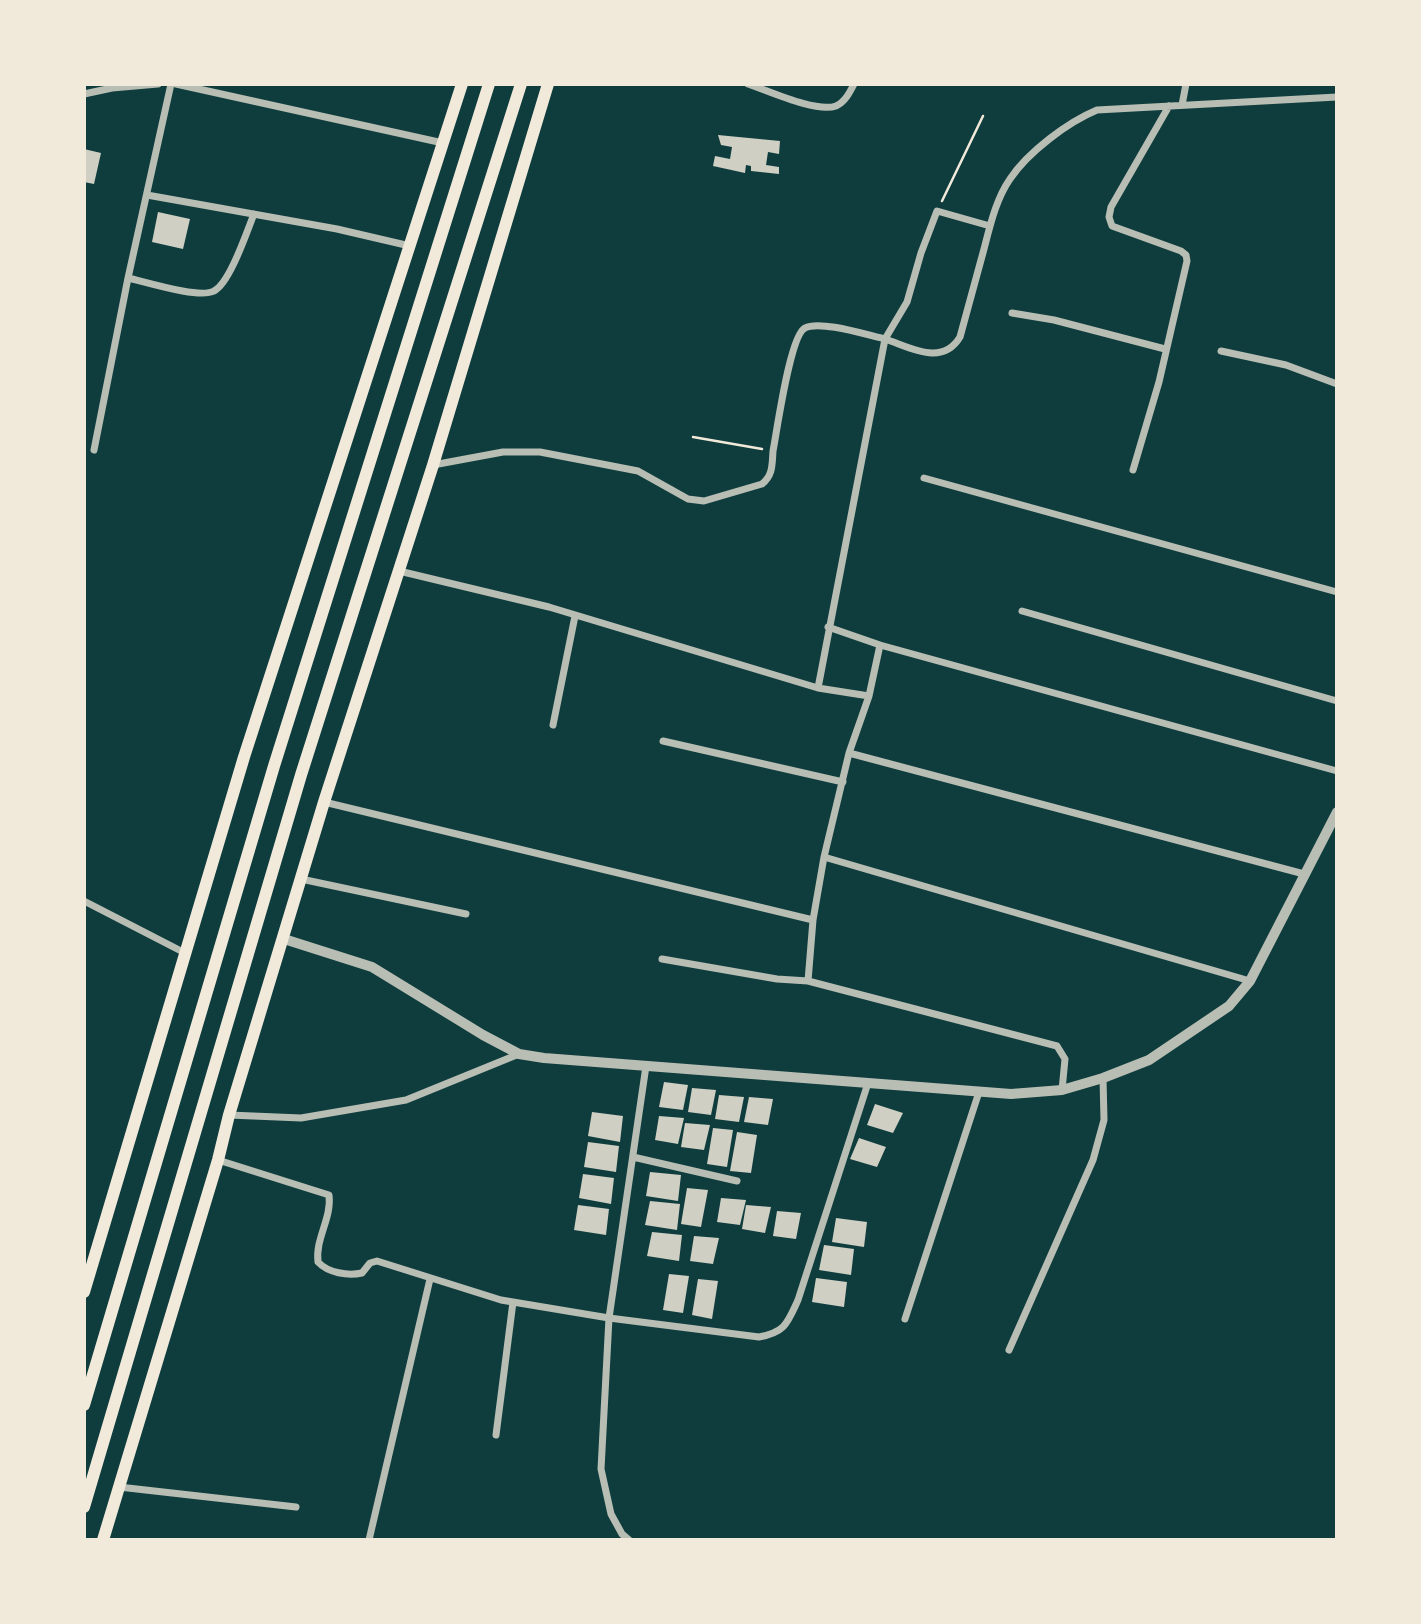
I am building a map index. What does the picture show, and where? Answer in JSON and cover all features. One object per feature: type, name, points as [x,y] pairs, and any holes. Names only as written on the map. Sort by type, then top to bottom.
[{"type":"highway","points":[[84,1292],[244,757],[462,84]]},
{"type":"highway","points":[[84,1405],[274,766],[489,84]]},
{"type":"highway","points":[[84,1507],[301,775],[521,84]]},
{"type":"highway","points":[[103,1540],[324,802],[433,465],[548,84]]},
{"type":"street","points":[[84,94],[112,88],[158,84]]},
{"type":"street","points":[[94,450],[128,278],[174,84],[443,143]]},
{"type":"street","points":[[748,84],[820,107],[836,106],[842,102],[850,94],[854,84]]},
{"type":"street","points":[[1182,105],[1186,84]]},
{"type":"street","points":[[433,465],[503,452],[540,452],[638,471],[677,495],[704,501],[762,484],[769,478],[772,467],[792,351],[799,332],[807,327],[818,326],[884,339],[932,354],[946,352],[954,347],[960,337],[990,226],[1010,178],[1055,135],[1080,117],[1097,110],[1119,108],[1337,97]]},
{"type":"street","points":[[1133,470],[1187,261],[1186,255],[1181,251],[1112,226],[1109,217],[1111,207],[1169,106]]},
{"type":"street","points":[[147,195],[410,246]]},
{"type":"street","points":[[818,688],[884,339],[907,302],[937,211],[990,226]]},
{"type":"street","points":[[128,278],[200,293],[216,291],[225,281],[254,214]]},
{"type":"street","points":[[1012,313],[1063,322],[1165,349]]},
{"type":"street","points":[[1222,351],[1286,365],[1337,384]]},
{"type":"street","points":[[924,478],[1337,592]]},
{"type":"street","points":[[399,571],[549,607],[818,688],[869,696]]},
{"type":"street","points":[[1022,611],[1337,701]]},
{"type":"street","points":[[553,725],[575,616]]},
{"type":"street","points":[[828,627],[880,645],[1337,771]]},
{"type":"street","points":[[808,981],[813,920],[824,857],[849,753],[869,696],[880,645]]},
{"type":"street","points":[[663,741],[844,782]]},
{"type":"street","points":[[849,753],[1304,874]]},
{"type":"street","points":[[324,802],[813,920]]},
{"type":"street","points":[[284,939],[372,967],[519,1054],[979,1092],[1011,1094],[1062,1090],[1103,1079],[1149,1060],[1229,1006],[1250,981],[1337,812]]},
{"type":"street","points":[[824,857],[1250,981]]},
{"type":"street","points":[[301,879],[466,915]]},
{"type":"street","points":[[84,901],[185,953]]},
{"type":"street","points":[[662,959],[777,979],[808,981],[1057,1046],[1065,1059],[1062,1090]]},
{"type":"street","points":[[229,1115],[301,1118],[406,1100],[519,1054]]},
{"type":"street","points":[[629,1540],[622,1534],[611,1514],[601,1469],[609,1318],[646,1066]]},
{"type":"street","points":[[1009,1350],[1093,1160],[1104,1120],[1103,1079]]},
{"type":"street","points":[[218,1160],[329,1195],[331,1207],[317,1252],[318,1262],[328,1270],[354,1275],[362,1273],[370,1263],[377,1261],[513,1302],[759,1338],[774,1334],[786,1325],[799,1300],[868,1083]]},
{"type":"street","points":[[905,1319],[979,1092]]},
{"type":"street","points":[[633,1157],[737,1181]]},
{"type":"street","points":[[369,1540],[430,1279]]},
{"type":"street","points":[[496,1435],[513,1302]]},
{"type":"street","points":[[119,1487],[296,1507]]},
{"type":"path","points":[[937,211],[983,116]]},
{"type":"path","points":[[692,437],[773,451]]},
{"type":"building","points":[[718,135],[780,141],[779,154],[768,152],[766,165],[779,167],[779,174],[751,171],[751,166],[746,165],[745,173],[713,166],[715,156],[730,159],[732,147],[721,145]]},
{"type":"building","points":[[84,149],[101,153],[94,184],[84,182]]},
{"type":"building","points":[[158,212],[190,219],[183,249],[152,242]]},
{"type":"building","points":[[664,1082],[688,1085],[683,1110],[659,1107]]},
{"type":"building","points":[[692,1088],[716,1090],[711,1115],[688,1112]]},
{"type":"building","points":[[719,1095],[744,1097],[739,1122],[715,1119]]},
{"type":"building","points":[[749,1097],[773,1099],[768,1125],[744,1122]]},
{"type":"building","points":[[875,1104],[903,1113],[893,1133],[867,1125]]},
{"type":"building","points":[[592,1112],[623,1116],[620,1142],[588,1136]]},
{"type":"building","points":[[659,1116],[684,1118],[678,1144],[655,1140]]},
{"type":"building","points":[[685,1123],[710,1125],[704,1150],[681,1147]]},
{"type":"building","points":[[713,1128],[733,1130],[727,1167],[707,1164]]},
{"type":"building","points":[[737,1132],[757,1135],[751,1173],[730,1171]]},
{"type":"building","points":[[859,1138],[886,1147],[877,1167],[850,1159]]},
{"type":"building","points":[[588,1142],[619,1146],[616,1172],[584,1167]]},
{"type":"building","points":[[650,1172],[681,1175],[678,1201],[646,1196]]},
{"type":"building","points":[[583,1174],[614,1178],[611,1204],[579,1198]]},
{"type":"building","points":[[687,1188],[708,1190],[701,1227],[681,1224]]},
{"type":"building","points":[[721,1198],[746,1200],[740,1225],[717,1222]]},
{"type":"building","points":[[650,1201],[680,1204],[677,1230],[645,1225]]},
{"type":"building","points":[[578,1205],[609,1209],[606,1235],[574,1230]]},
{"type":"building","points":[[746,1205],[771,1207],[765,1233],[742,1229]]},
{"type":"building","points":[[777,1211],[801,1213],[796,1239],[773,1236]]},
{"type":"building","points":[[836,1218],[867,1222],[864,1247],[832,1242]]},
{"type":"building","points":[[652,1232],[682,1235],[679,1261],[647,1256]]},
{"type":"building","points":[[694,1236],[719,1238],[713,1264],[690,1261]]},
{"type":"building","points":[[824,1245],[854,1249],[851,1275],[819,1270]]},
{"type":"building","points":[[669,1274],[689,1276],[683,1313],[663,1310]]},
{"type":"building","points":[[816,1278],[847,1282],[844,1307],[812,1302]]},
{"type":"building","points":[[698,1279],[718,1281],[712,1319],[692,1315]]}]
